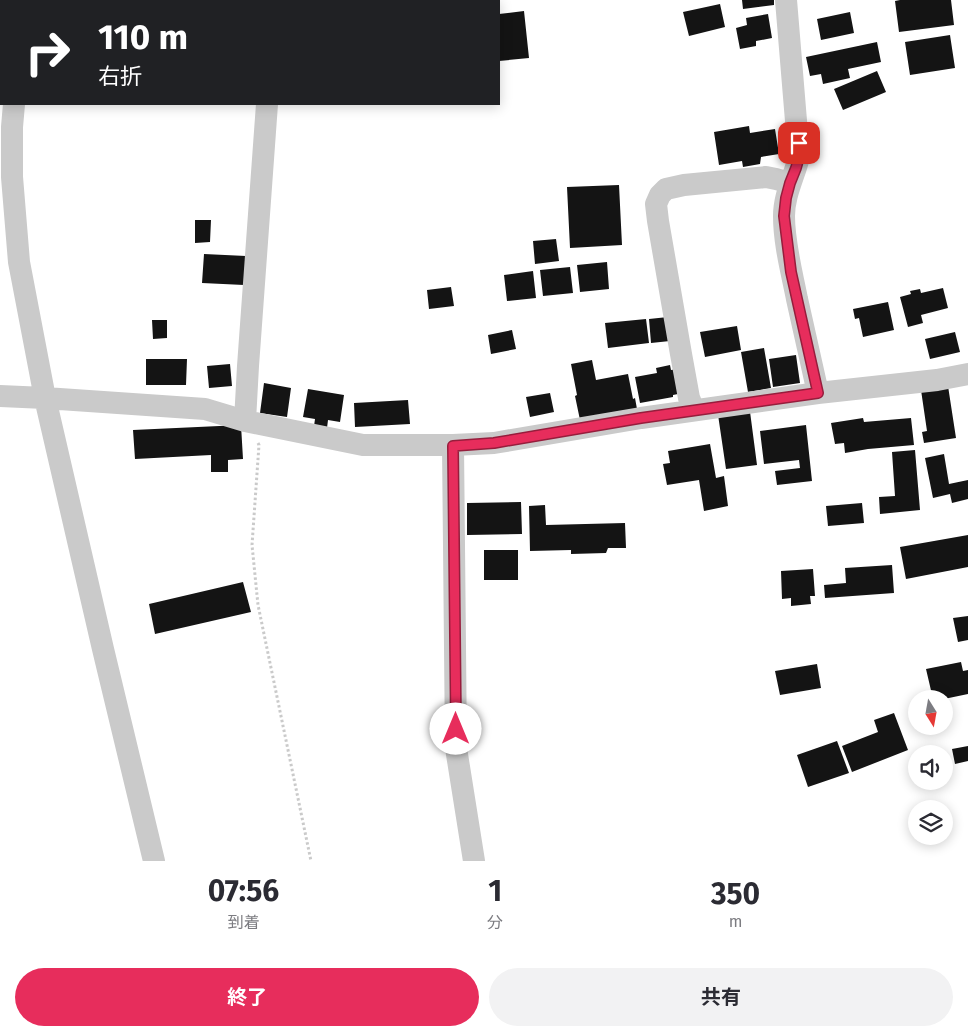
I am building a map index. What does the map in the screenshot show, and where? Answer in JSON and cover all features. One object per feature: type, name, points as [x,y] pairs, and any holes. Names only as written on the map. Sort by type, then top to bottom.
[{"type":"street","points":[[786,0],[799,157],[786,198],[784,216],[791,272],[818,393]]},
{"type":"street","points":[[14,105],[12,177],[19,262],[45,398],[154,861]]},
{"type":"street","points":[[245,421],[267,105]]},
{"type":"street","points":[[694,410],[689,398],[656,204],[660,195],[666,189],[684,185],[766,177],[790,183]]},
{"type":"street","points":[[0,396],[205,409],[245,421],[363,445],[453,446],[494,443],[632,419],[818,393],[937,380],[968,374]]},
{"type":"street","points":[[453,446],[456,748],[474,861]]},
{"type":"path","points":[[245,421],[259,445],[252,545],[258,605],[310,861]]},
{"type":"building","points":[[742,0],[774,0],[774,5],[743,9]]},
{"type":"building","points":[[951,0],[954,25],[899,32],[895,1]]},
{"type":"building","points":[[720,4],[725,27],[689,36],[683,12]]},
{"type":"building","points":[[524,11],[529,58],[500,61],[500,14]]},
{"type":"building","points":[[850,12],[854,33],[821,40],[817,19]]},
{"type":"building","points":[[768,14],[772,38],[756,41],[756,46],[740,49],[736,28],[747,25],[746,18]]},
{"type":"building","points":[[950,35],[955,68],[910,75],[905,42]]},
{"type":"building","points":[[877,42],[881,62],[848,69],[850,78],[823,84],[821,74],[810,76],[806,57]]},
{"type":"building","points":[[877,71],[886,92],[843,110],[834,89]]},
{"type":"building","points":[[749,126],[750,133],[775,129],[779,154],[761,157],[760,164],[743,167],[742,161],[719,165],[714,132]]},
{"type":"building","points":[[619,185],[622,245],[570,248],[567,187]]},
{"type":"building","points":[[195,220],[211,220],[210,242],[195,243]]},
{"type":"building","points":[[556,239],[559,261],[535,264],[533,241]]},
{"type":"building","points":[[204,254],[246,256],[244,285],[202,283]]},
{"type":"building","points":[[607,262],[609,289],[580,292],[577,265]]},
{"type":"building","points":[[570,267],[573,293],[543,296],[540,270]]},
{"type":"building","points":[[533,271],[536,298],[507,301],[504,275]]},
{"type":"building","points":[[451,287],[454,306],[429,309],[427,290]]},
{"type":"building","points":[[943,288],[948,308],[921,315],[923,323],[908,327],[900,297],[911,294],[910,291],[920,289],[921,293]]},
{"type":"building","points":[[888,302],[894,330],[863,337],[859,318],[855,319],[853,309]]},
{"type":"building","points":[[668,317],[670,341],[651,343],[649,319]]},
{"type":"building","points":[[646,319],[649,343],[608,348],[605,323]]},
{"type":"building","points":[[152,320],[167,320],[167,338],[153,339]]},
{"type":"building","points":[[737,326],[741,350],[705,357],[700,332]]},
{"type":"building","points":[[512,330],[516,349],[491,354],[488,335]]},
{"type":"building","points":[[955,332],[960,352],[930,359],[925,339]]},
{"type":"building","points":[[764,348],[771,388],[748,392],[741,352]]},
{"type":"building","points":[[796,355],[800,383],[773,387],[769,359]]},
{"type":"building","points":[[146,359],[187,359],[186,385],[146,385]]},
{"type":"building","points":[[592,360],[596,380],[628,374],[637,409],[580,420],[571,364]]},
{"type":"building","points":[[230,364],[232,386],[209,388],[207,366]]},
{"type":"building","points":[[670,365],[671,370],[678,369],[683,393],[673,395],[673,397],[640,403],[635,377],[657,373],[656,368]]},
{"type":"building","points":[[264,383],[291,388],[287,417],[260,413]]},
{"type":"building","points":[[948,386],[956,438],[924,443],[922,432],[927,431],[921,390]]},
{"type":"building","points":[[308,389],[344,395],[340,422],[328,420],[327,428],[314,426],[315,419],[303,417]]},
{"type":"building","points":[[550,393],[554,412],[530,417],[526,397]]},
{"type":"building","points":[[408,400],[410,424],[355,427],[354,403]]},
{"type":"building","points":[[749,404],[757,465],[726,469],[717,408]]},
{"type":"building","points":[[863,418],[864,422],[911,418],[914,445],[845,453],[844,443],[835,444],[831,423]]},
{"type":"building","points":[[241,425],[243,459],[228,460],[228,472],[211,472],[211,455],[135,459],[133,430]]},
{"type":"building","points":[[806,425],[812,481],[777,485],[775,471],[800,468],[799,460],[764,464],[760,431]]},
{"type":"building","points":[[710,444],[716,478],[724,476],[728,506],[704,511],[699,480],[667,485],[663,464],[670,463],[668,451]]},
{"type":"building","points":[[915,450],[920,510],[880,514],[879,497],[895,496],[892,452]]},
{"type":"building","points":[[944,454],[949,484],[968,480],[968,499],[952,503],[950,494],[933,498],[925,458]]},
{"type":"building","points":[[521,502],[522,534],[467,535],[467,503]]},
{"type":"building","points":[[862,503],[864,523],[828,526],[826,506]]},
{"type":"building","points":[[545,505],[546,525],[625,523],[626,548],[608,548],[606,553],[571,554],[571,550],[530,551],[529,506]]},
{"type":"building","points":[[968,535],[968,567],[906,579],[900,547]]},
{"type":"building","points":[[484,550],[518,550],[518,580],[484,580]]},
{"type":"building","points":[[892,565],[894,593],[825,598],[824,585],[846,583],[845,568]]},
{"type":"building","points":[[813,569],[815,596],[810,596],[811,604],[791,606],[791,598],[782,599],[781,571]]},
{"type":"building","points":[[243,582],[251,612],[155,634],[149,604]]},
{"type":"building","points":[[968,616],[968,640],[958,642],[953,618]]},
{"type":"building","points":[[961,662],[963,671],[968,670],[968,694],[953,697],[953,690],[931,690],[926,669]]},
{"type":"building","points":[[817,664],[821,688],[780,695],[775,671]]},
{"type":"building","points":[[894,713],[908,750],[852,772],[842,746],[878,732],[874,720]]},
{"type":"building","points":[[837,741],[849,773],[808,787],[797,755]]},
{"type":"building","points":[[968,746],[968,761],[955,764],[953,749]]},
{"type":"route","points":[[456,729],[453,446],[494,443],[641,418],[818,393],[791,272],[784,216],[786,198],[799,157],[799,143]]}]
